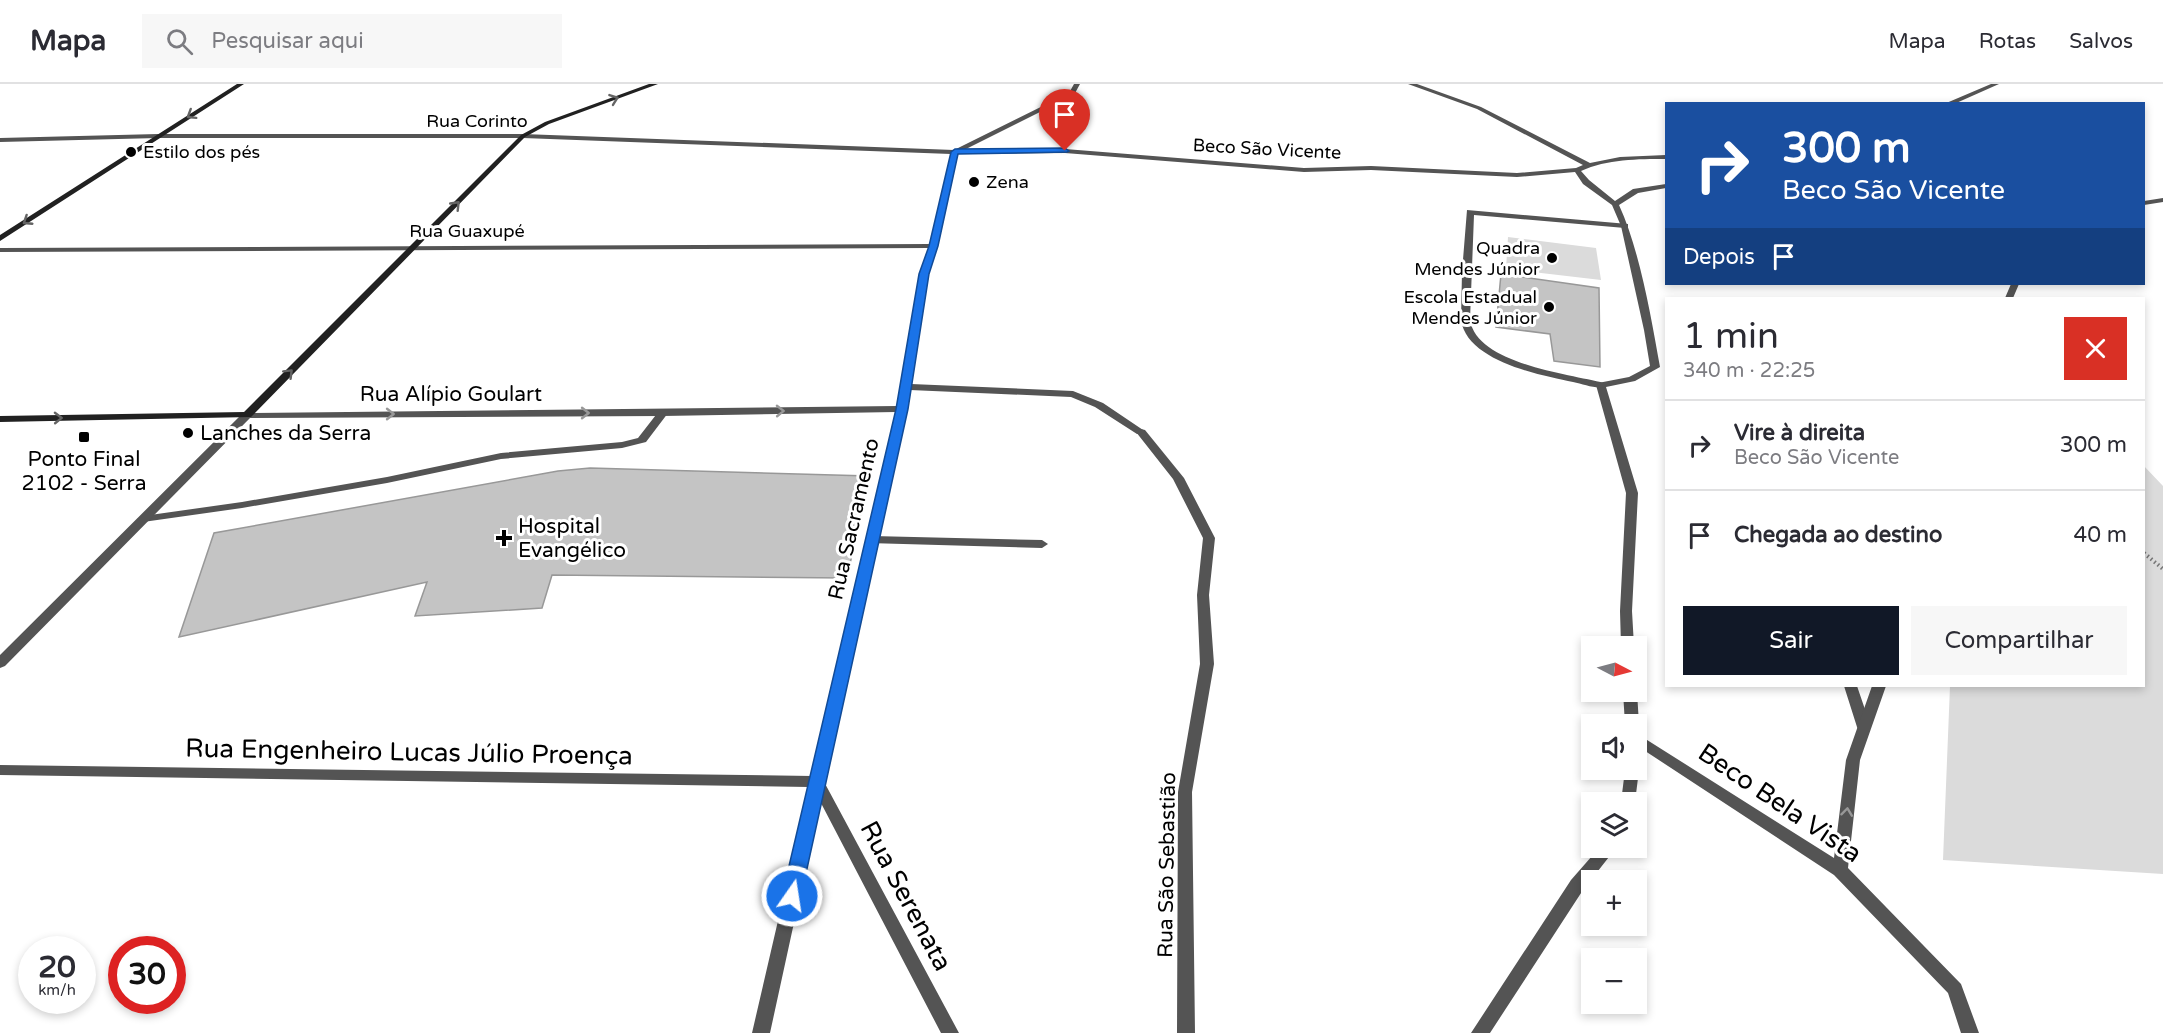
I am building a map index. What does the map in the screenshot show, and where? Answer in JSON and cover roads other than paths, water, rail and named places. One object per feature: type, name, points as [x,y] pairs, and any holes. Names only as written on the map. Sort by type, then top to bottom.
[{"type":"street","points":[[0,239],[241,84]]},
{"type":"street","points":[[0,663],[523,136],[547,123],[655,84]]},
{"type":"street","points":[[955,152],[1072,94],[1077,84]]},
{"type":"street","points":[[1411,84],[1479,108],[1587,164]]},
{"type":"street","points":[[1952,102],[1996,84]]},
{"type":"street","name":"Rua Corinto","points":[[0,140],[158,136],[523,136],[955,152]]},
{"type":"street","name":"Beco São Vicente","points":[[955,152],[1065,151],[1304,170],[1371,168],[1517,175],[1577,170]]},
{"type":"street","name":"Rua Sacramento","points":[[761,1033],[902,409],[924,274],[934,246],[955,152]]},
{"type":"street","points":[[1625,226],[1470,212],[1466,325],[1481,347],[1513,363],[1601,386],[1632,379],[1655,367],[1649,330],[1625,226],[1616,204],[1586,182],[1577,170],[1587,164],[1665,157]]},
{"type":"street","points":[[1616,204],[1636,191],[1665,186]]},
{"type":"street","points":[[2145,203],[2163,200]]},
{"type":"street","name":"Rua Guaxupé","points":[[0,250],[934,246]]},
{"type":"street","points":[[1601,386],[1632,493],[1626,611],[1627,636]]},
{"type":"street","name":"Rua São Sebastião","points":[[906,387],[1074,394],[1099,405],[1141,432],[1178,478],[1209,538],[1203,595],[1207,664],[1185,792],[1186,1033]]},
{"type":"street","name":"Rua Alípio Goulart","points":[[0,419],[902,409]]},
{"type":"street","points":[[143,519],[387,480],[501,456],[642,440],[663,413]]},
{"type":"street","points":[[872,540],[1042,544]]},
{"type":"street","points":[[1850,687],[1864,727]]},
{"type":"street","points":[[1840,870],[1853,760],[1879,687]]},
{"type":"street","name":"Beco Bela Vista","points":[[1647,745],[1840,870],[1955,989],[1970,1033]]},
{"type":"street","name":"Rua Engenheiro Lucas Júlio Proença","points":[[0,770],[817,783]]},
{"type":"street","name":"Rua Serenata","points":[[817,783],[950,1033]]},
{"type":"street","points":[[1480,1033],[1577,885],[1600,858]]},
{"type":"place","name":"Estilo dos pés","points":[[131,152]]},
{"type":"place","name":"Zena","points":[[974,182]]},
{"type":"place","name":"Quadra Mendes Júnior","points":[[1552,258]]},
{"type":"place","name":"Escola Estadual Mendes Júnior","points":[[1549,307]]},
{"type":"place","name":"Lanches da Serra","points":[[188,433]]},
{"type":"place","name":"Ponto Final 2102 - Serra","points":[[84,437]]},
{"type":"place","name":"Hospital Evangélico","points":[[504,538]]}]
